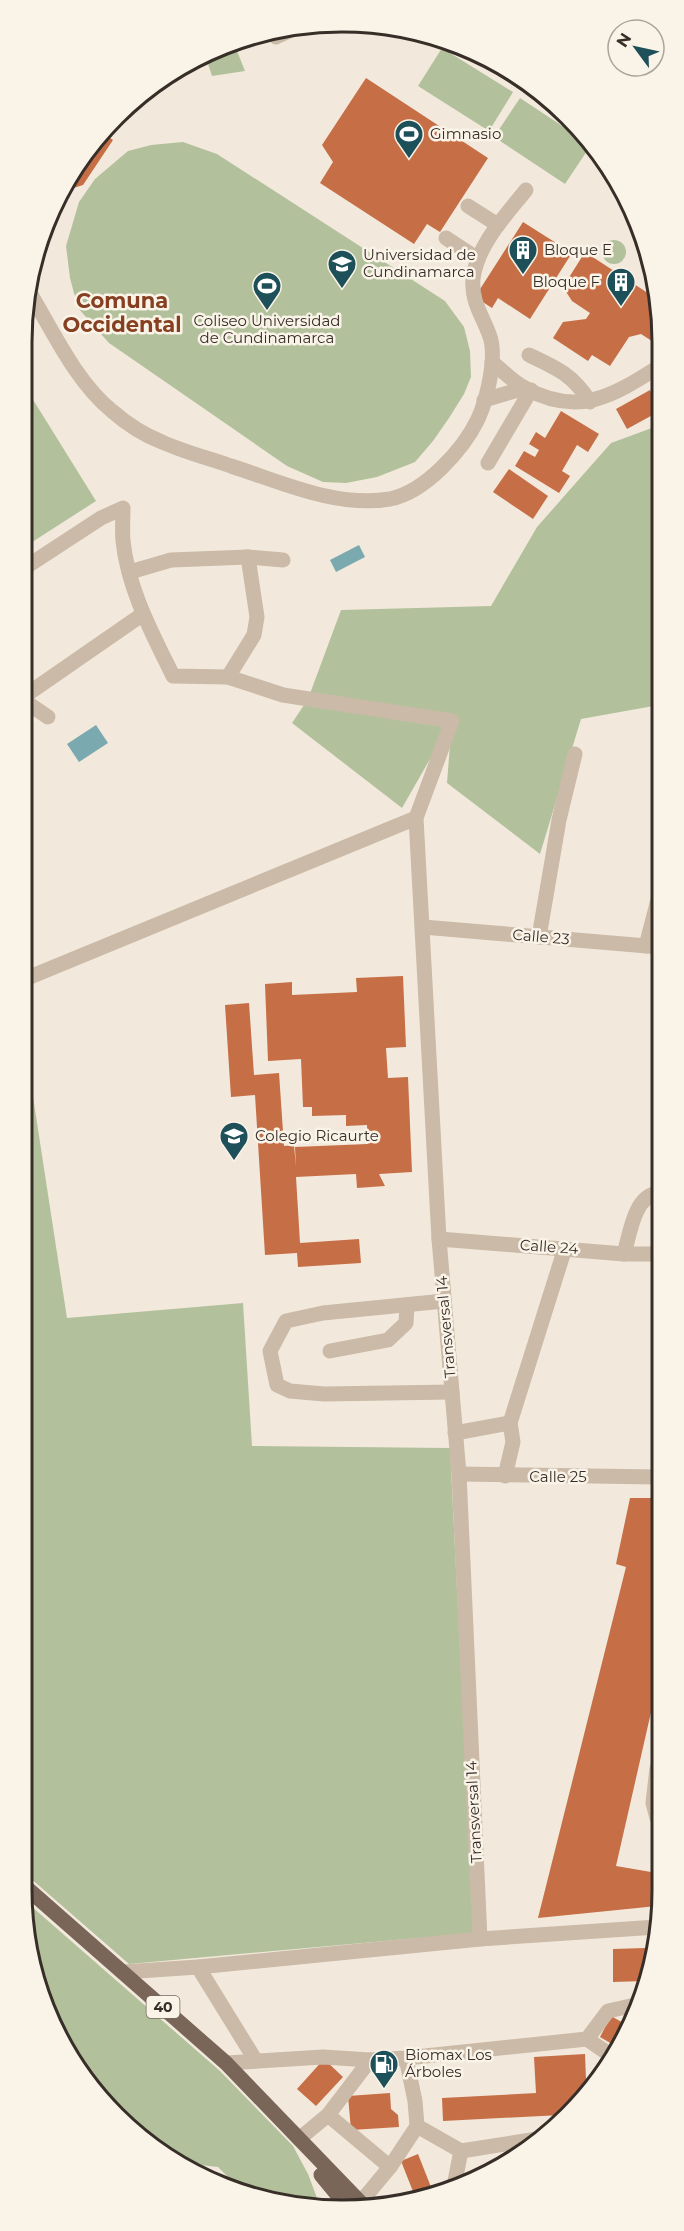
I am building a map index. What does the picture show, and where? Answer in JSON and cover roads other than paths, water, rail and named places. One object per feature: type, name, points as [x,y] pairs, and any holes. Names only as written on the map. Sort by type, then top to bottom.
[{"type":"main road","name":"40","points":[[32,1893],[226,2063],[354,2199]]},
{"type":"main road","name":"40","points":[[299,2139],[317,2170],[353,2199]]},
{"type":"main road","points":[[317,2170],[329,2199]]},
{"type":"street","points":[[34,300],[85,385],[110,410],[137,430],[163,443],[315,494],[352,499],[390,498],[415,489],[453,457],[478,419],[492,362],[490,336],[474,299],[473,279],[478,259],[498,225],[526,190]]},
{"type":"street","points":[[468,206],[498,225]]},
{"type":"street","points":[[446,238],[478,259]]},
{"type":"street","points":[[529,355],[561,369],[579,384],[590,402]]},
{"type":"street","points":[[492,362],[528,389],[559,400],[590,402],[621,391],[652,371]]},
{"type":"street","points":[[484,400],[528,389]]},
{"type":"street","points":[[488,463],[528,389]]},
{"type":"street","points":[[32,563],[101,518],[123,508],[123,541],[142,614],[173,676],[228,677],[254,635],[257,617],[248,557]]},
{"type":"street","points":[[130,572],[171,560],[248,557],[282,560]]},
{"type":"street","points":[[32,691],[142,614]]},
{"type":"street","name":"Transversal 14","points":[[228,677],[283,696],[452,721],[416,818],[444,1301],[459,1474],[480,1939]]},
{"type":"street","points":[[32,706],[48,717]]},
{"type":"street","points":[[539,937],[559,820],[575,754]]},
{"type":"street","points":[[32,975],[416,818]]},
{"type":"street","name":"Calle 23","points":[[423,927],[652,946]]},
{"type":"street","points":[[624,1254],[639,1205],[652,1194]]},
{"type":"street","name":"Calle 24","points":[[440,1239],[624,1254],[652,1254]]},
{"type":"street","points":[[505,1476],[513,1442],[510,1423],[565,1248]]},
{"type":"street","points":[[444,1301],[322,1312],[286,1321],[270,1351],[277,1385],[290,1391],[324,1394],[452,1392]]},
{"type":"street","points":[[330,1351],[388,1340],[406,1323],[407,1305]]},
{"type":"street","points":[[455,1433],[510,1423]]},
{"type":"street","name":"Calle 25","points":[[459,1474],[652,1478]]},
{"type":"street","points":[[123,1972],[198,1967],[480,1939],[650,1927]]},
{"type":"street","points":[[198,1967],[256,2061]]},
{"type":"street","points":[[587,2039],[608,2011],[629,2007]]},
{"type":"street","points":[[226,2063],[323,2056],[370,2060],[406,2058],[587,2039],[606,2052]]},
{"type":"street","points":[[361,2199],[390,2167],[417,2126],[415,2101],[406,2058]]},
{"type":"street","points":[[299,2139],[327,2115],[370,2060]]},
{"type":"street","points":[[327,2115],[390,2167]]},
{"type":"street","points":[[417,2126],[461,2151],[523,2141]]},
{"type":"street","points":[[456,2178],[461,2151]]},
{"type":"water","points":[[359,545],[365,557],[336,572],[330,560]]},
{"type":"water","points":[[96,725],[108,743],[79,762],[67,744]]},
{"type":"place","name":"Gimnasio","points":[[409,160]]},
{"type":"place","name":"Bloque E","points":[[523,276]]},
{"type":"place","name":"Universidad de Cundinamarca","points":[[342,290]]},
{"type":"place","name":"Bloque F","points":[[621,308]]},
{"type":"place","name":"Coliseo Universidad de Cundinamarca","points":[[267,312]]},
{"type":"place","name":"Colegio Ricaurte","points":[[234,1162]]},
{"type":"place","name":"Biomax Los Árboles","points":[[384,2090]]},
{"type":"district","name":"Comuna Occidental","points":[[122,313]]}]
